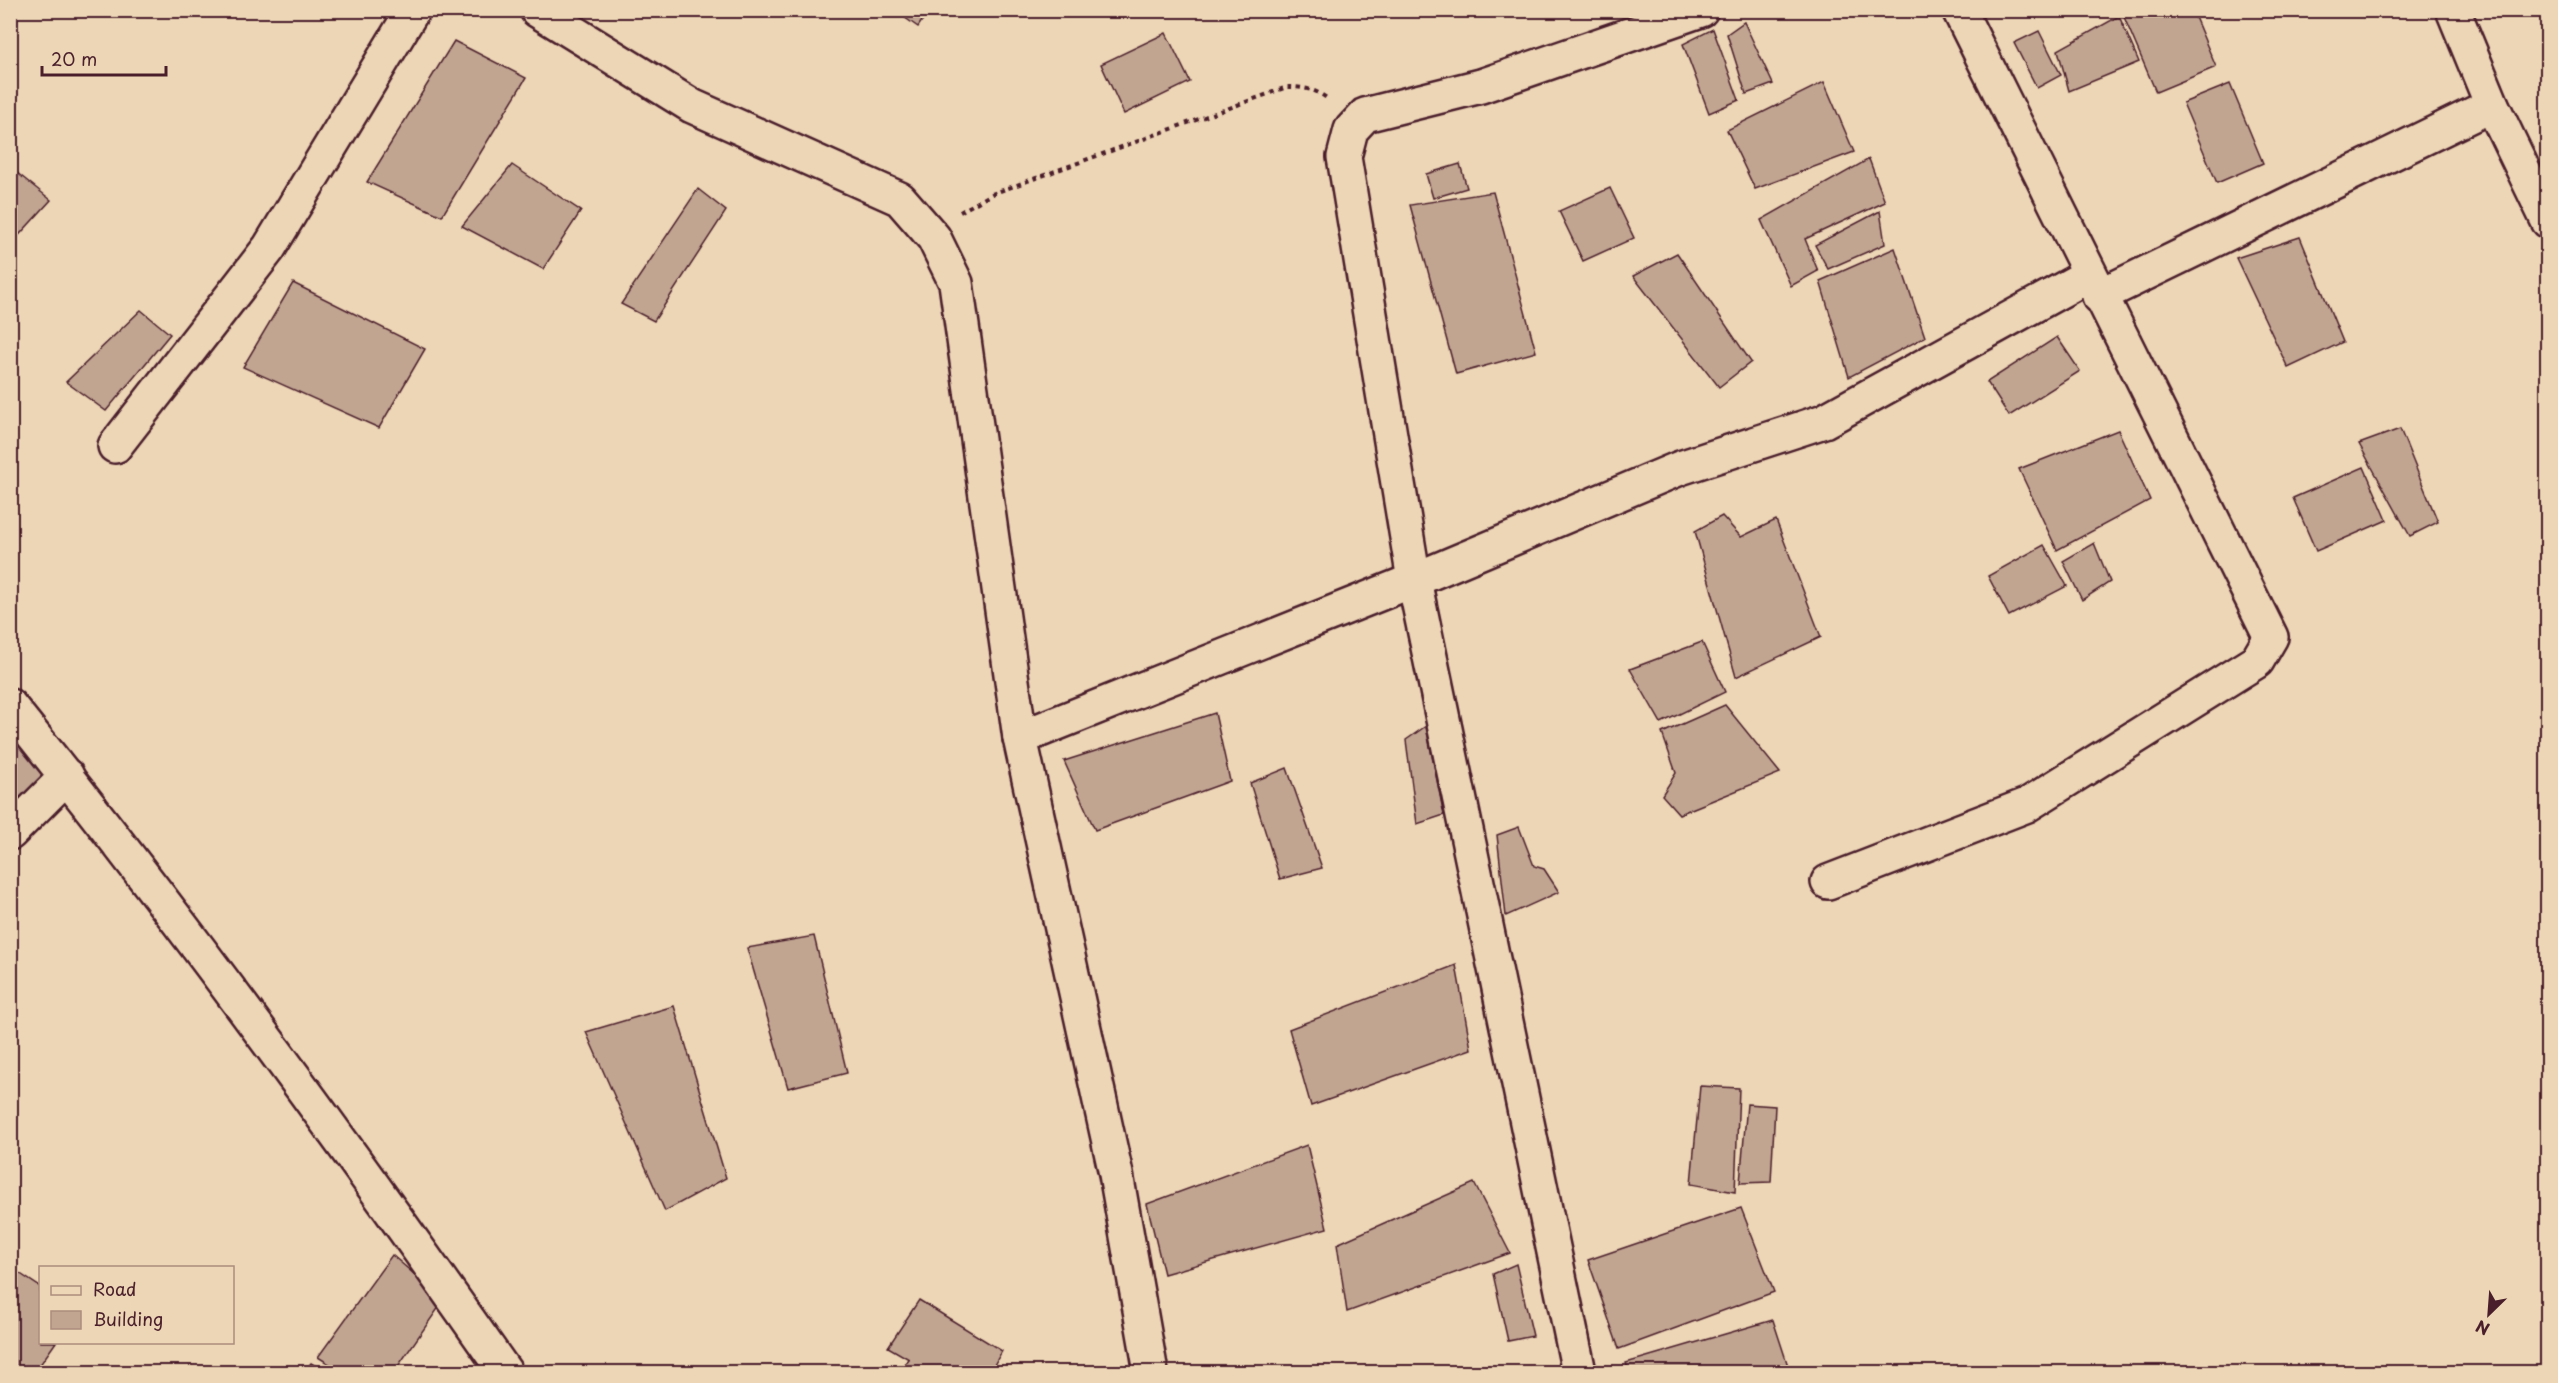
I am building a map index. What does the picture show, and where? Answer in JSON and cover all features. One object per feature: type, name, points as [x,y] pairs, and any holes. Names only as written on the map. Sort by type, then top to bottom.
[{"type":"street","points":[[115,446],[269,248],[413,10]]},
{"type":"street","points":[[537,10],[692,106],[900,199],[934,238],[956,283],[1020,738],[1116,1174],[1151,1372]]},
{"type":"street","points":[[1579,1372],[1414,580],[1344,157],[1351,130],[1365,115],[1383,108],[1481,86],[1701,10]]},
{"type":"street","points":[[1828,882],[2027,805],[2257,661],[2271,637],[2094,286],[1959,10]]},
{"type":"street","points":[[2453,10],[2492,105],[2547,222]]},
{"type":"street","points":[[1020,738],[1414,580],[1680,468],[1824,421],[2094,286],[2492,105]]},
{"type":"street","points":[[10,706],[182,926],[382,1196],[505,1372]]},
{"type":"street","points":[[10,833],[67,776]]},
{"type":"path","points":[[928,230],[992,194],[1287,87],[1301,87],[1317,91],[1360,121]]},
{"type":"building","points":[[894,10],[929,10],[918,27]]},
{"type":"building","points":[[2121,10],[2192,10],[2216,67],[2156,92]]},
{"type":"building","points":[[2119,16],[2139,62],[2069,91],[2058,50]]},
{"type":"building","points":[[1744,22],[1773,84],[1746,94],[1727,34]]},
{"type":"building","points":[[1713,29],[1739,100],[1709,113],[1683,44]]},
{"type":"building","points":[[2039,31],[2061,75],[2037,88],[2014,43]]},
{"type":"building","points":[[1166,33],[1190,82],[1124,114],[1101,64]]},
{"type":"building","points":[[454,41],[526,78],[442,216],[367,182]]},
{"type":"building","points":[[1824,82],[1854,152],[1755,189],[1727,130]]},
{"type":"building","points":[[2230,84],[2263,163],[2217,183],[2183,103]]},
{"type":"building","points":[[1869,159],[1885,202],[1805,239],[1818,271],[1791,286],[1761,220]]},
{"type":"building","points":[[1460,164],[1467,188],[1433,198],[1426,174]]},
{"type":"building","points":[[512,165],[581,211],[543,269],[462,226]]},
{"type":"building","points":[[16,172],[51,200],[10,245],[10,179]]},
{"type":"building","points":[[1610,188],[1634,238],[1583,261],[1559,211]]},
{"type":"building","points":[[698,189],[726,211],[654,321],[621,304]]},
{"type":"building","points":[[1493,192],[1536,352],[1456,374],[1410,205]]},
{"type":"building","points":[[1880,211],[1885,244],[1828,269],[1815,245]]},
{"type":"building","points":[[2300,237],[2343,342],[2288,368],[2236,258]]},
{"type":"building","points":[[1895,248],[1925,337],[1849,377],[1820,281]]},
{"type":"building","points":[[1677,253],[1751,362],[1719,387],[1633,276]]},
{"type":"building","points":[[293,283],[425,349],[379,428],[243,367]]},
{"type":"building","points":[[141,310],[170,334],[106,411],[66,382]]},
{"type":"building","points":[[2057,337],[2080,371],[2009,416],[1987,382]]},
{"type":"building","points":[[2400,429],[2438,522],[2410,536],[2359,444]]},
{"type":"building","points":[[2118,430],[2150,500],[2057,550],[2019,469]]},
{"type":"building","points":[[2364,467],[2387,520],[2316,551],[2293,498]]},
{"type":"building","points":[[1722,516],[1741,537],[1776,520],[1821,637],[1736,677],[1695,531]]},
{"type":"building","points":[[2094,543],[2110,582],[2082,600],[2063,561]]},
{"type":"building","points":[[2044,545],[2067,586],[2009,616],[1988,576]]},
{"type":"building","points":[[1702,642],[1725,692],[1661,723],[1630,669]]},
{"type":"building","points":[[1725,705],[1780,773],[1679,814],[1662,795],[1676,773],[1662,733]]},
{"type":"building","points":[[1215,713],[1230,781],[1095,830],[1064,761]]},
{"type":"building","points":[[10,726],[53,776],[10,810]]},
{"type":"building","points":[[1426,726],[1444,815],[1417,824],[1406,740]]},
{"type":"building","points":[[1287,768],[1322,868],[1280,879],[1250,783]]},
{"type":"building","points":[[1519,827],[1534,866],[1544,869],[1559,892],[1506,916],[1497,835]]},
{"type":"building","points":[[814,936],[847,1073],[788,1088],[747,948]]},
{"type":"building","points":[[1456,965],[1471,1049],[1311,1106],[1289,1029]]},
{"type":"building","points":[[674,1006],[726,1178],[665,1211],[586,1032]]},
{"type":"building","points":[[1700,1086],[1739,1088],[1735,1192],[1691,1184]]},
{"type":"building","points":[[1747,1104],[1775,1106],[1771,1182],[1740,1183]]},
{"type":"building","points":[[1307,1145],[1327,1228],[1164,1274],[1147,1204]]},
{"type":"building","points":[[1474,1183],[1510,1253],[1347,1312],[1337,1244]]},
{"type":"building","points":[[1741,1208],[1774,1292],[1619,1349],[1588,1260]]},
{"type":"building","points":[[392,1255],[444,1300],[394,1372],[342,1372],[318,1357]]},
{"type":"building","points":[[1516,1264],[1533,1336],[1508,1341],[1493,1274]]},
{"type":"building","points":[[10,1267],[39,1286],[39,1344],[55,1344],[35,1372],[10,1372]]},
{"type":"building","points":[[919,1300],[1002,1351],[990,1372],[899,1372],[909,1359],[888,1347]]},
{"type":"building","points":[[1773,1320],[1790,1372],[1629,1372],[1626,1363]]},
{"type":"building","points":[[311,1363],[326,1372],[304,1372]]}]
